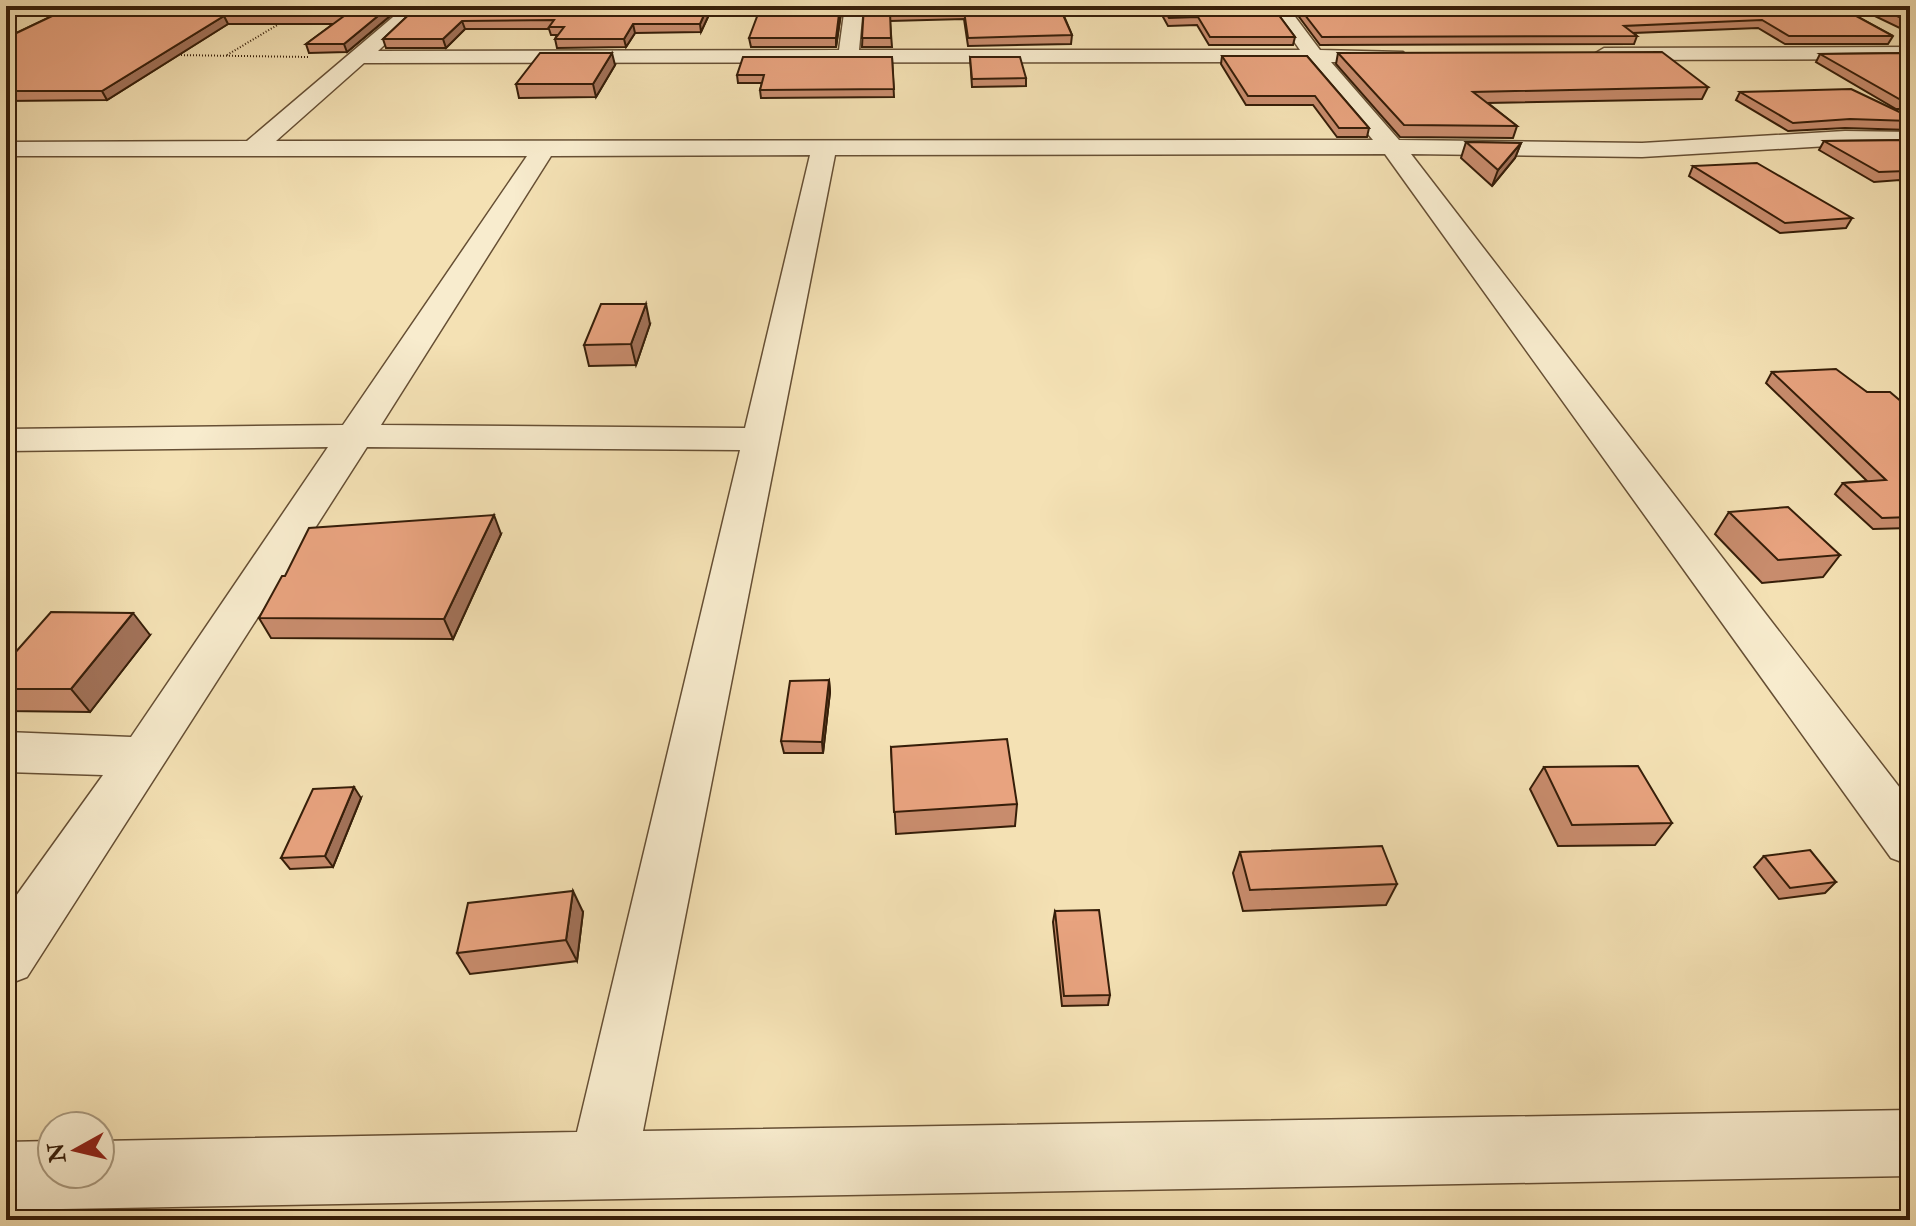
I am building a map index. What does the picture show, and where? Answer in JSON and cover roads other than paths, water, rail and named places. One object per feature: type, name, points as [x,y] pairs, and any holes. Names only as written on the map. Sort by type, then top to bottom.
[{"type":"street","points":[[253,149],[417,6]]},
{"type":"street","points":[[848,58],[854,6]]},
{"type":"street","points":[[1278,6],[1315,57],[1393,148],[1910,842]]},
{"type":"street","points":[[1884,31],[1910,44]]},
{"type":"street","points":[[1583,54],[1910,53]]},
{"type":"street","points":[[358,57],[1410,56]]},
{"type":"street","points":[[6,149],[824,147],[1642,150],[1845,138],[1910,139]]},
{"type":"street","points":[[603,1166],[824,147]]},
{"type":"street","points":[[6,958],[144,757],[544,148]]},
{"type":"street","points":[[6,440],[355,436],[761,439]]},
{"type":"street","points":[[6,752],[144,757]]},
{"type":"street","points":[[6,1176],[1910,1143]]}]
